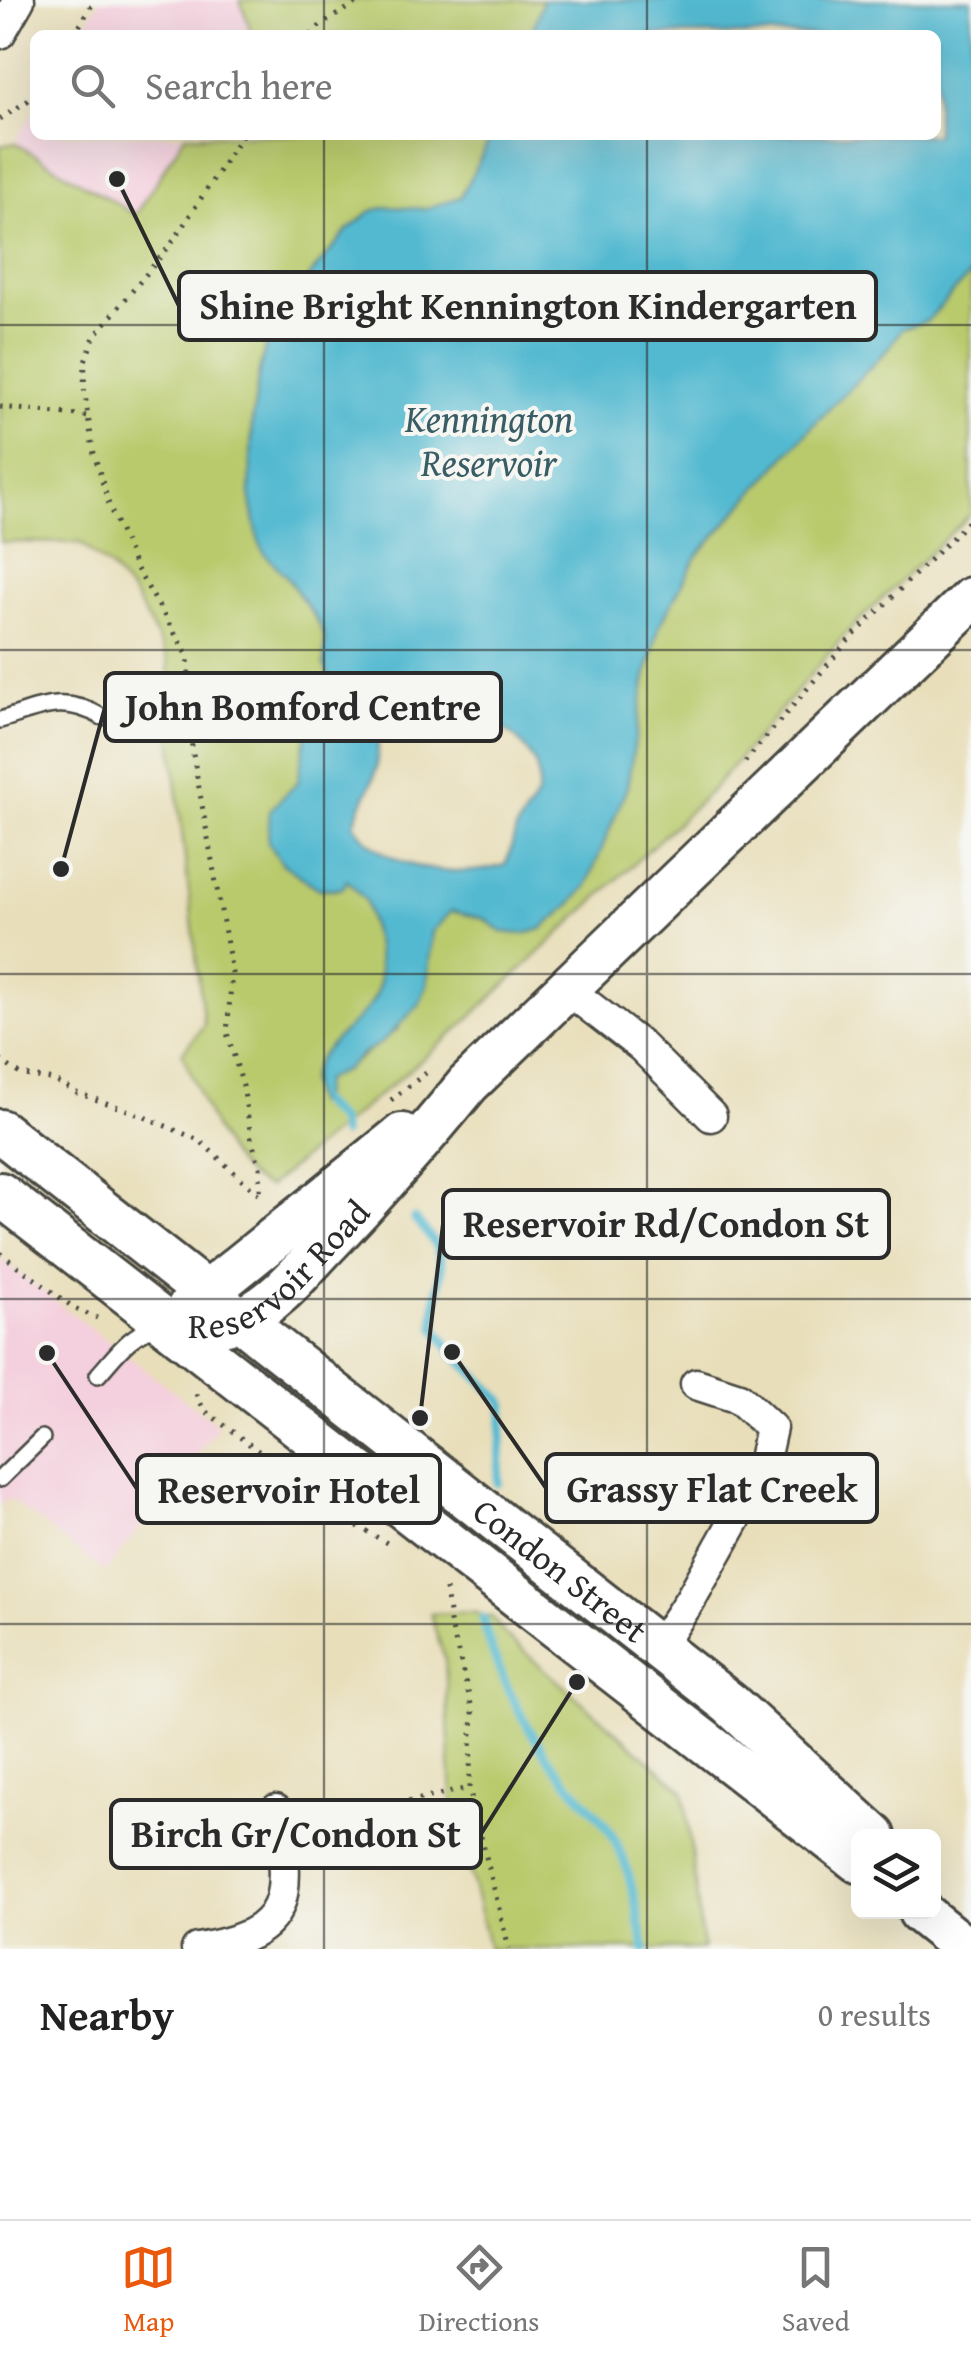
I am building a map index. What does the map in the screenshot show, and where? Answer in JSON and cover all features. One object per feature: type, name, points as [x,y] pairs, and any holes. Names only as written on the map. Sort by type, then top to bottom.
[{"type":"main road","name":"Reservoir Road","points":[[169,1324],[338,1184],[453,1074],[567,989],[971,600]]},
{"type":"main road","name":"Reservoir Road","points":[[169,1324],[209,1326],[241,1319],[271,1301],[394,1174],[453,1074]]},
{"type":"main road","name":"Condon Street","points":[[0,1131],[730,1704],[866,1829]]},
{"type":"main road","name":"Condon Street","points":[[0,1194],[851,1856]]},
{"type":"main road","points":[[941,1908],[971,1940]]},
{"type":"main road","points":[[929,1919],[966,1949]]},
{"type":"street","points":[[0,33],[20,0]]},
{"type":"street","points":[[567,989],[642,1048],[711,1116]]},
{"type":"street","points":[[659,1647],[761,1474],[770,1428],[739,1398],[696,1384]]},
{"type":"street","points":[[198,1949],[245,1940],[262,1931],[274,1918],[284,1882],[284,1852],[276,1810]]},
{"type":"lane","points":[[0,720],[51,704],[79,705],[102,717]]},
{"type":"lane","points":[[98,1376],[138,1332],[169,1324]]},
{"type":"lane","points":[[0,1479],[42,1438]]},
{"type":"path","points":[[77,30],[95,0]]},
{"type":"path","points":[[316,30],[361,0]]},
{"type":"path","points":[[0,119],[30,99]]},
{"type":"path","points":[[0,1060],[15,1072],[54,1080],[77,1093],[199,1140],[263,1195],[243,1086],[227,1034],[232,972],[192,749],[188,656],[134,564],[110,508],[99,476],[84,388],[85,361],[94,337],[172,243],[239,140]]},
{"type":"path","points":[[0,407],[87,416]]},
{"type":"path","points":[[743,764],[847,642],[971,519]]},
{"type":"path","points":[[392,1100],[453,1074]]},
{"type":"path","points":[[446,1581],[450,1621],[473,1712],[469,1788],[510,1949]]},
{"type":"path","points":[[276,1810],[354,1814],[469,1788]]},
{"type":"shaded area","points":[[100,0],[240,0],[250,29],[250,30],[82,30]]},
{"type":"shaded area","points":[[30,118],[30,140],[182,140],[136,215],[15,143]]},
{"type":"shaded area","points":[[0,1259],[219,1426],[105,1572],[9,1498],[0,1506]]},
{"type":"green space","points":[[240,0],[543,0],[533,30],[250,28]]},
{"type":"green space","points":[[182,140],[490,140],[461,197],[425,209],[388,207],[273,320],[259,372],[252,424],[250,494],[254,519],[265,554],[287,577],[320,625],[329,677],[329,690],[314,711],[298,782],[270,810],[268,842],[283,864],[319,889],[339,889],[347,879],[366,901],[378,960],[376,995],[314,1068],[309,1082],[321,1096],[324,1080],[398,1029],[428,956],[432,932],[451,911],[485,919],[502,932],[646,677],[659,627],[697,556],[814,424],[887,350],[902,328],[927,321],[971,273],[971,514],[849,630],[713,789],[455,1032],[268,1187],[252,1178],[226,1149],[182,1053],[204,1025],[171,736],[168,659],[135,597],[110,568],[80,543],[0,542],[0,146],[15,143],[136,215]]},
{"type":"green space","points":[[471,1612],[492,1617],[506,1636],[684,1791],[703,1949],[489,1949],[452,1800],[445,1660],[430,1614]]},
{"type":"water","name":"Kennington Reservoir","points":[[543,0],[971,0],[971,273],[927,321],[902,329],[697,556],[659,627],[627,787],[586,887],[542,929],[523,934],[502,932],[485,919],[451,911],[432,932],[427,985],[419,1005],[381,1043],[345,1070],[324,1080],[320,1102],[315,1104],[313,1071],[330,1045],[367,1009],[376,995],[380,974],[366,901],[347,880],[343,888],[319,889],[283,864],[268,842],[270,810],[298,782],[314,711],[329,690],[329,677],[320,625],[287,577],[265,554],[258,539],[250,494],[252,424],[259,372],[273,320],[348,230],[371,211],[388,207],[425,209],[461,197],[490,140],[941,140],[941,30],[533,30]],"holes":[[[400,711],[467,716],[489,722],[513,736],[536,768],[537,795],[517,828],[505,865],[465,872],[444,871],[402,862],[383,852],[354,824],[375,773],[380,730]]]},
{"type":"waterway","points":[[320,1102],[339,1121],[342,1134]]},
{"type":"waterway","points":[[414,1219],[428,1235],[440,1259],[435,1327],[452,1352],[504,1403],[498,1483]]},
{"type":"waterway","points":[[483,1618],[501,1673],[530,1730],[617,1845],[632,1889],[645,1949]]},
{"type":"place","name":"Shine Bright Kennington Kindergarten","points":[[117,179]]},
{"type":"place","name":"John Bomford Centre","points":[[61,869]]},
{"type":"place","name":"Grassy Flat Creek","points":[[452,1352]]},
{"type":"place","name":"Reservoir Hotel","points":[[47,1353]]},
{"type":"place","name":"Reservoir Rd/Condon St","points":[[420,1418]]},
{"type":"place","name":"Birch Gr/Condon St","points":[[577,1682]]}]
